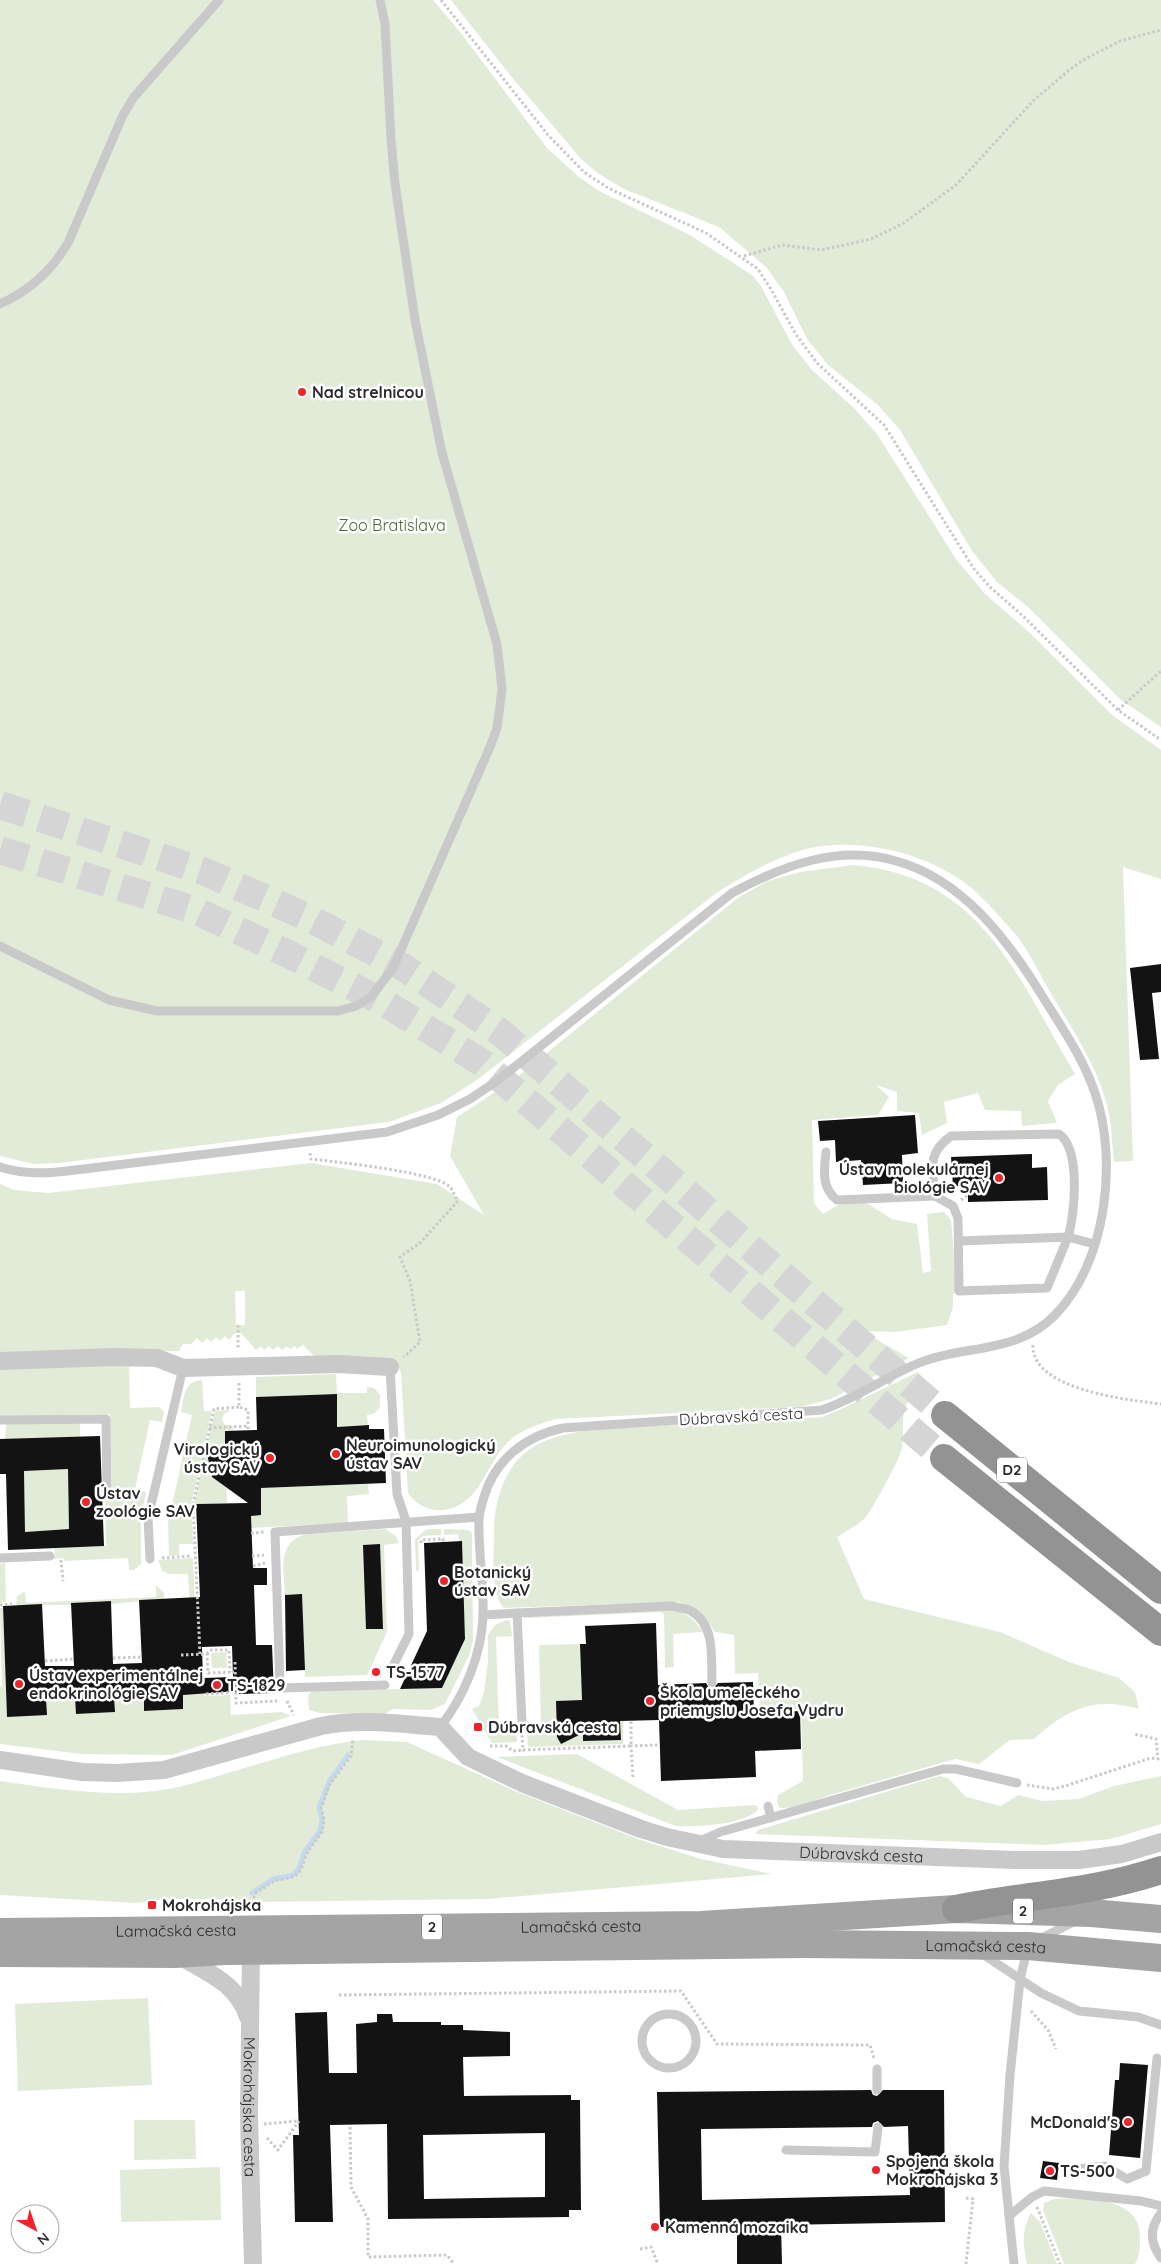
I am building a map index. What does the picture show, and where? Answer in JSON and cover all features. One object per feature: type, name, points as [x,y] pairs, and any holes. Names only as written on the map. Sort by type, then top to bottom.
[{"type":"highway","name":"D2","points":[[945,1416],[1161,1590]]},
{"type":"highway","name":"D2","points":[[944,1458],[1161,1632]]},
{"type":"highway","points":[[956,1909],[994,1902],[1060,1895],[1161,1870]]},
{"type":"main road","name":"Lamačská cesta","points":[[0,1953],[175,1954],[245,1940],[701,1925],[956,1909],[1091,1913],[1161,1919]]},
{"type":"main road","name":"Lamačská cesta","points":[[0,1932],[245,1940],[1028,1946],[1161,1958]]},
{"type":"street","points":[[0,1361],[114,1357],[157,1358],[183,1368],[338,1364],[390,1367]]},
{"type":"street","points":[[0,1760],[91,1772],[117,1773],[164,1770],[321,1726],[346,1721],[372,1721],[440,1728]]},
{"type":"street","name":"Dúbravská cesta","points":[[440,1728],[468,1757],[494,1771],[641,1829],[695,1844],[723,1849],[1015,1860],[1079,1860],[1122,1854],[1161,1842]]},
{"type":"street","name":"Mokrohájska cesta","points":[[245,1940],[249,2018],[253,2264]]},
{"type":"street","points":[[175,1954],[229,1986],[241,2001],[249,2018]]},
{"type":"lane","points":[[0,304],[34,284],[59,257],[76,225],[123,115],[134,97],[219,0]]},
{"type":"lane","points":[[0,946],[109,1000],[157,1011],[320,1012],[356,1006],[371,997],[393,968],[490,748],[497,728],[502,696],[498,644],[442,453],[417,329],[396,184],[391,139],[385,24],[380,0]]},
{"type":"lane","name":"Dúbravská cesta","points":[[0,1167],[24,1173],[45,1174],[388,1132],[412,1125],[470,1099],[497,1081],[732,893],[763,876],[793,864],[849,856],[873,856],[896,861],[920,870],[964,898],[1010,946],[1073,1046],[1095,1094],[1104,1134],[1106,1196],[1102,1220],[1083,1273],[1068,1300],[1056,1314],[1035,1332],[1007,1344],[932,1358],[914,1365],[840,1404],[822,1410],[802,1413],[656,1420],[562,1428],[545,1432],[516,1449],[501,1464],[489,1482],[479,1517],[483,1615],[476,1656],[455,1709],[440,1728]]},
{"type":"lane","points":[[826,1152],[824,1177],[831,1195],[837,1200],[935,1196],[953,1206],[958,1218],[960,1241],[959,1291],[1047,1288],[1074,1218],[1072,1152],[1065,1138],[1059,1134],[951,1136],[938,1145],[932,1160],[935,1196]]},
{"type":"lane","points":[[960,1241],[1068,1237],[1094,1244]]},
{"type":"lane","points":[[390,1367],[397,1494],[406,1521],[409,1634],[391,1670]]},
{"type":"lane","points":[[154,1558],[148,1518],[183,1368]]},
{"type":"lane","points":[[0,1420],[106,1419],[107,1494]]},
{"type":"lane","points":[[385,1685],[280,1688],[275,1532],[479,1517]]},
{"type":"lane","points":[[0,1558],[50,1556]]},
{"type":"lane","points":[[483,1615],[672,1606],[692,1611],[705,1624],[710,1635],[712,1683]]},
{"type":"lane","points":[[517,1613],[522,1723]]},
{"type":"lane","points":[[695,1844],[720,1832],[943,1769],[956,1769],[1017,1783]]},
{"type":"lane","points":[[768,1806],[771,1818]]},
{"type":"lane","points":[[1014,2264],[1004,2166],[1010,2075],[1020,1980],[1028,1946],[1091,1913]]},
{"type":"lane","points":[[966,1946],[995,1960],[1020,1980],[1041,1993],[1079,2011],[1138,2017],[1161,2026]]},
{"type":"lane","points":[[679,2013],[695,2028],[697,2050],[682,2066],[660,2068],[644,2054],[642,2032],[656,2015],[679,2013]]},
{"type":"lane","points":[[1078,2169],[1105,2166],[1127,2179],[1146,2171],[1157,2058]]},
{"type":"lane","points":[[877,2069],[877,2090]]},
{"type":"lane","points":[[786,2150],[875,2152],[878,2127]]},
{"type":"lane","points":[[1009,2216],[1032,2197],[1044,2191],[1141,2201],[1161,2206]]},
{"type":"lane","points":[[1161,2213],[1155,2220],[1152,2233],[1154,2248],[1161,2258]]},
{"type":"path","points":[[441,0],[548,135],[584,172],[608,188],[706,233],[743,256],[758,269],[795,333],[817,363],[884,425],[974,569],[990,587],[1023,616],[1118,710],[1161,740]]},
{"type":"path","points":[[743,256],[782,245],[821,250],[871,239],[904,223],[958,184],[1033,101],[1085,58],[1120,41],[1161,30]]},
{"type":"path","points":[[1118,710],[1161,671]]},
{"type":"path","points":[[311,1159],[402,1172],[438,1180],[450,1187],[458,1200],[420,1243],[400,1257],[410,1282],[420,1342],[410,1352]]},
{"type":"path","points":[[238,1325],[239,1407]]},
{"type":"path","points":[[1035,1332],[1033,1352],[1036,1360],[1058,1380],[1086,1390],[1161,1404]]},
{"type":"path","points":[[200,1654],[193,1504],[208,1428],[214,1409],[239,1407],[248,1410],[248,1428],[208,1428]]},
{"type":"path","points":[[421,1548],[421,1540],[443,1539],[443,1542]]},
{"type":"path","points":[[154,1558],[191,1556]]},
{"type":"path","points":[[62,1560],[63,1581]]},
{"type":"path","points":[[0,1605],[12,1604]]},
{"type":"path","points":[[181,1655],[207,1654],[210,1650],[221,1648],[229,1650],[232,1672],[237,1687],[235,1692],[236,1703],[287,1701],[302,1687]]},
{"type":"path","points":[[207,1654],[208,1678]]},
{"type":"path","points":[[113,1658],[142,1657]]},
{"type":"path","points":[[45,1660],[74,1659]]},
{"type":"path","points":[[232,1672],[236,1662]]},
{"type":"path","points":[[208,1673],[232,1672]]},
{"type":"path","points":[[214,1678],[215,1673]]},
{"type":"path","points":[[208,1693],[235,1692]]},
{"type":"path","points":[[631,1720],[633,1777]]},
{"type":"path","points":[[522,1723],[523,1750]]},
{"type":"path","points":[[1017,1783],[1053,1789],[1151,1758],[1160,1758],[1156,1739],[1134,1734]]},
{"type":"path","points":[[254,1904],[254,1894],[274,1881],[294,1877],[300,1871],[308,1851],[322,1832],[324,1820],[321,1808],[330,1784],[351,1756],[353,1741]]},
{"type":"path","points":[[490,1746],[506,1746],[514,1751],[658,1745]]},
{"type":"path","points":[[339,1995],[681,1991],[717,2044],[870,2045],[877,2069]]},
{"type":"path","points":[[1031,2011],[1048,2030],[1056,2049]]},
{"type":"path","points":[[262,2124],[298,2121],[278,2150],[262,2132]]},
{"type":"path","points":[[350,2127],[351,2187],[368,2219],[368,2257],[447,2256],[454,2264]]},
{"type":"path","points":[[966,2198],[972,2199],[966,2264]]},
{"type":"path","points":[[1036,2207],[1060,2264]]},
{"type":"path","points":[[640,2249],[651,2247],[658,2264]]},
{"type":"green space","name":"Zoo Bratislava","points":[[0,0],[433,0],[461,33],[547,148],[579,177],[599,191],[690,235],[752,275],[761,286],[793,346],[812,370],[855,409],[877,434],[956,559],[985,594],[1029,632],[1112,715],[1161,750],[1161,879],[1123,867],[1133,1161],[1114,1162],[1108,1109],[1091,1062],[1025,948],[993,909],[969,886],[931,863],[886,849],[839,845],[817,847],[785,856],[754,870],[715,894],[477,1080],[441,1103],[389,1122],[59,1163],[33,1164],[0,1156]]},
{"type":"green space","points":[[451,0],[1161,0],[1161,727],[1121,700],[1028,607],[997,582],[972,551],[900,430],[878,405],[828,365],[807,339],[784,292],[766,267],[719,227],[624,189],[599,174],[581,159],[510,75]]},
{"type":"green space","points":[[853,865],[897,873],[934,889],[965,910],[991,937],[1013,968],[1075,1074],[1058,1085],[1048,1101],[1057,1123],[1022,1126],[1021,1111],[985,1110],[978,1093],[944,1102],[947,1123],[922,1135],[919,1113],[897,1111],[897,1092],[876,1085],[889,1097],[878,1115],[812,1120],[814,1203],[823,1214],[840,1204],[865,1202],[892,1219],[917,1224],[923,1273],[931,1271],[927,1214],[944,1212],[951,1220],[957,1291],[953,1294],[953,1307],[947,1325],[895,1332],[862,1331],[909,1358],[831,1399],[800,1407],[556,1419],[543,1423],[524,1431],[508,1442],[476,1490],[460,1505],[451,1509],[432,1510],[415,1501],[408,1493],[401,1372],[393,1360],[314,1356],[303,1345],[297,1349],[295,1346],[290,1349],[287,1346],[282,1350],[278,1346],[273,1350],[269,1346],[264,1350],[261,1346],[256,1350],[241,1333],[235,1333],[229,1340],[225,1336],[220,1341],[216,1337],[211,1342],[207,1338],[202,1343],[197,1338],[191,1344],[183,1344],[179,1351],[0,1354],[0,1184],[14,1190],[48,1193],[311,1163],[437,1184],[484,1215],[450,1156],[457,1117],[516,1078],[739,897],[768,881],[800,872]],"holes":[[[235,1291],[245,1291],[245,1325],[236,1325]]]},
{"type":"green space","points":[[129,1363],[130,1408],[159,1407],[164,1412],[162,1422],[150,1420],[135,1489],[146,1492],[141,1517],[141,1564],[134,1570],[129,1570],[128,1558],[65,1561],[64,1558],[53,1559],[55,1555],[54,1548],[106,1546],[105,1499],[112,1498],[110,1414],[0,1416],[0,1368]]},
{"type":"green space","points":[[918,1372],[926,1384],[916,1392],[906,1406],[903,1420],[902,1448],[892,1472],[866,1517],[837,1537],[864,1599],[1000,1632],[1069,1662],[1119,1678],[1135,1692],[1139,1709],[1109,1704],[1082,1708],[1058,1720],[1034,1739],[1010,1740],[979,1764],[955,1759],[827,1796],[797,1807],[780,1808],[777,1802],[778,1795],[803,1781],[801,1709],[760,1710],[758,1673],[735,1674],[734,1635],[715,1632],[700,1614],[680,1602],[504,1608],[500,1602],[495,1584],[493,1562],[494,1523],[498,1499],[513,1466],[520,1457],[541,1443],[567,1434],[594,1430],[822,1417]]},
{"type":"green space","points":[[336,1374],[337,1393],[367,1393],[367,1387],[374,1388],[380,1395],[380,1407],[374,1414],[367,1415],[368,1425],[337,1427],[337,1394],[256,1397],[256,1377]]},
{"type":"green space","points":[[202,1380],[204,1411],[212,1411],[191,1504],[193,1544],[179,1544],[179,1555],[169,1556],[168,1523],[192,1415],[181,1412],[183,1401],[188,1387],[196,1381]]},
{"type":"green space","points":[[231,1410],[224,1414],[222,1420],[225,1425],[233,1426],[233,1431],[225,1429],[226,1453],[206,1449],[215,1411]]},
{"type":"green space","points":[[80,1422],[80,1437],[5,1439],[6,1424]]},
{"type":"green space","points":[[206,1450],[212,1477],[216,1480],[226,1465],[227,1503],[194,1504]]},
{"type":"green space","points":[[68,1469],[69,1529],[25,1532],[24,1471]]},
{"type":"green space","points":[[368,1484],[369,1494],[347,1496],[348,1523],[251,1528],[249,1494],[259,1515],[261,1513],[260,1488]]},
{"type":"green space","points":[[385,1529],[396,1536],[399,1543],[384,1545],[387,1632],[367,1675],[305,1677],[302,1595],[285,1595],[283,1566],[286,1550],[290,1543],[307,1534]]},
{"type":"green space","points":[[427,1529],[441,1529],[441,1535],[423,1536],[418,1540],[418,1572],[416,1570],[415,1539]]},
{"type":"green space","points":[[444,1529],[469,1530],[472,1533],[473,1639],[470,1654],[445,1704],[430,1710],[392,1709],[385,1714],[320,1713],[309,1710],[308,1696],[312,1691],[442,1688],[465,1639],[462,1542],[459,1541],[458,1534],[444,1535]]},
{"type":"green space","points":[[193,1558],[196,1635],[191,1629],[188,1574],[169,1574],[162,1571],[158,1560]]},
{"type":"green space","points":[[5,1563],[6,1602],[0,1603],[0,1564]]},
{"type":"green space","points":[[156,1585],[164,1593],[164,1599],[111,1604],[110,1601],[72,1603],[71,1605],[16,1605],[17,1596],[25,1591],[26,1603],[156,1597]]},
{"type":"green space","points":[[0,1608],[3,1608],[7,1717],[46,1699],[75,1698],[76,1714],[115,1712],[114,1696],[144,1695],[144,1711],[183,1709],[183,1693],[204,1693],[205,1696],[230,1695],[231,1715],[282,1712],[291,1716],[172,1755],[81,1754],[0,1744],[0,1687],[2,1686]]},
{"type":"green space","points":[[675,1610],[691,1618],[703,1632],[673,1634],[674,1667],[665,1668],[664,1614],[661,1612],[524,1618],[524,1616]]},
{"type":"green space","points":[[506,1620],[510,1621],[512,1636],[496,1637],[499,1729],[516,1729],[517,1742],[492,1743],[472,1709],[479,1706],[484,1692],[488,1661],[488,1635],[495,1625]]},
{"type":"green space","points":[[580,1644],[582,1700],[556,1701],[557,1737],[563,1742],[570,1736],[623,1721],[623,1744],[528,1747],[527,1728],[541,1727],[539,1645]]},
{"type":"green space","points":[[226,1652],[227,1668],[212,1668],[211,1653]]},
{"type":"green space","points":[[362,1740],[407,1742],[515,1791],[638,1839],[701,1859],[772,1874],[487,1899],[245,1902],[234,1899],[164,1899],[136,1903],[0,1895],[0,1781],[89,1792],[135,1793],[157,1791],[201,1781],[315,1748]]},
{"type":"green space","points":[[577,1754],[678,1810],[755,1805],[759,1809],[743,1819],[732,1822],[676,1826],[497,1757]]},
{"type":"green space","points":[[939,1776],[948,1778],[966,1797],[1001,1806],[1018,1795],[1043,1801],[1079,1799],[1114,1786],[1161,1776],[1161,1824],[1111,1839],[1043,1845],[755,1834],[758,1830]]},
{"type":"green space","points":[[148,1998],[152,2085],[18,2091],[15,2004]]},
{"type":"green space","points":[[134,2120],[195,2120],[196,2159],[134,2160]]},
{"type":"green space","points":[[220,2167],[221,2220],[121,2222],[120,2170]]},
{"type":"green space","points":[[1054,2199],[1109,2202],[1131,2214],[1138,2224],[1140,2238],[1138,2258],[1135,2264],[1064,2264],[1043,2210],[1044,2203]]},
{"type":"green space","points":[[1031,2213],[1040,2222],[1057,2264],[1027,2264],[1024,2232]]},
{"type":"building","points":[[1161,964],[1161,992],[1152,993],[1159,1059],[1140,1060],[1130,968]]},
{"type":"building","points":[[915,1115],[918,1153],[902,1155],[903,1183],[863,1185],[861,1160],[836,1162],[835,1140],[820,1141],[818,1121]]},
{"type":"building","points":[[1032,1154],[1032,1168],[1047,1167],[1048,1200],[968,1202],[968,1186],[953,1186],[951,1157]]},
{"type":"building","points":[[337,1394],[337,1427],[369,1425],[369,1429],[384,1429],[386,1483],[261,1488],[261,1515],[251,1516],[253,1568],[267,1568],[267,1585],[254,1585],[256,1645],[272,1645],[274,1693],[239,1694],[239,1692],[224,1692],[183,1695],[183,1709],[144,1711],[144,1695],[114,1696],[115,1712],[76,1714],[75,1698],[46,1699],[47,1715],[7,1717],[3,1606],[42,1604],[45,1666],[74,1666],[71,1603],[111,1601],[113,1664],[142,1663],[139,1600],[200,1597],[196,1504],[248,1503],[212,1477],[206,1449],[225,1444],[225,1431],[257,1430],[256,1397]],"holes":[[[232,1646],[233,1677],[203,1678],[202,1647]]]},
{"type":"building","name":"Ústav zoológie SAV","points":[[100,1436],[104,1546],[8,1550],[6,1474],[0,1474],[0,1439]],"holes":[[[68,1469],[69,1529],[25,1532],[24,1471]]]},
{"type":"building","name":"Botanický ústav SAV","points":[[462,1541],[465,1639],[442,1688],[400,1689],[427,1631],[424,1543]]},
{"type":"building","points":[[380,1544],[383,1629],[366,1629],[363,1545]]},
{"type":"building","points":[[302,1594],[305,1670],[286,1671],[285,1595]]},
{"type":"building","points":[[656,1623],[658,1685],[706,1683],[709,1688],[713,1689],[718,1683],[753,1682],[754,1713],[800,1711],[801,1749],[755,1751],[756,1777],[661,1781],[659,1720],[620,1721],[621,1740],[583,1741],[583,1733],[561,1744],[557,1737],[556,1701],[582,1700],[580,1644],[586,1644],[585,1626]]},
{"type":"building","points":[[327,2012],[329,2073],[357,2073],[356,2024],[377,2022],[377,2014],[392,2014],[393,2022],[441,2022],[441,2025],[463,2025],[463,2030],[510,2032],[510,2056],[463,2057],[464,2096],[571,2095],[571,2100],[580,2100],[581,2210],[569,2210],[569,2217],[388,2219],[387,2124],[330,2125],[333,2222],[295,2222],[293,2135],[299,2135],[295,2013]],"holes":[[[545,2133],[545,2197],[424,2199],[423,2135]]]},
{"type":"building","name":"McDonald's","points":[[1120,2063],[1148,2065],[1140,2158],[1109,2155],[1115,2080],[1119,2080]]},
{"type":"building","points":[[871,2090],[873,2095],[877,2096],[883,2090],[944,2090],[945,2222],[781,2225],[782,2264],[737,2264],[737,2225],[660,2227],[657,2092]],"holes":[[[878,2121],[884,2127],[908,2126],[910,2195],[702,2200],[701,2129],[872,2127],[873,2123]]]},
{"type":"building","name":"TS-500","points":[[1043,2161],[1059,2163],[1057,2180],[1040,2178]]},
{"type":"waterway","points":[[252,1893],[273,1879],[293,1875],[298,1870],[305,1851],[320,1831],[322,1820],[319,1808],[329,1782],[348,1755]]},
{"type":"tunnel","points":[[0,805],[203,871],[307,917],[403,967],[500,1032],[945,1415]]},
{"type":"tunnel","points":[[0,850],[197,911],[383,1002],[481,1062],[944,1458]]},
{"type":"place","name":"Nad strelnicou","points":[[302,392]]},
{"type":"place","name":"Ústav molekulárnej biológie SAV","points":[[999,1178]]},
{"type":"place","name":"Neuroimunologický ústav SAV","points":[[336,1454]]},
{"type":"place","name":"Virologický ústav SAV","points":[[270,1458]]},
{"type":"place","name":"Ústav zoológie SAV","points":[[86,1502]]},
{"type":"place","name":"Botanický ústav SAV","points":[[444,1581]]},
{"type":"place","name":"TS-1577","points":[[376,1672]]},
{"type":"place","name":"Ústav experimentálnej endokrinológie SAV","points":[[19,1684]]},
{"type":"place","name":"TS-1829","points":[[217,1685]]},
{"type":"place","name":"Škola umeleckého priemyslu Josefa Vydru","points":[[650,1701]]},
{"type":"place","name":"Dúbravská cesta","points":[[478,1727]]},
{"type":"place","name":"Mokrohájska","points":[[152,1905]]},
{"type":"place","name":"McDonald's","points":[[1128,2122]]},
{"type":"place","name":"Spojená škola Mokrohájska 3","points":[[876,2170]]},
{"type":"place","name":"TS-500","points":[[1050,2171]]},
{"type":"place","name":"Kamenná mozaika","points":[[655,2227]]}]
